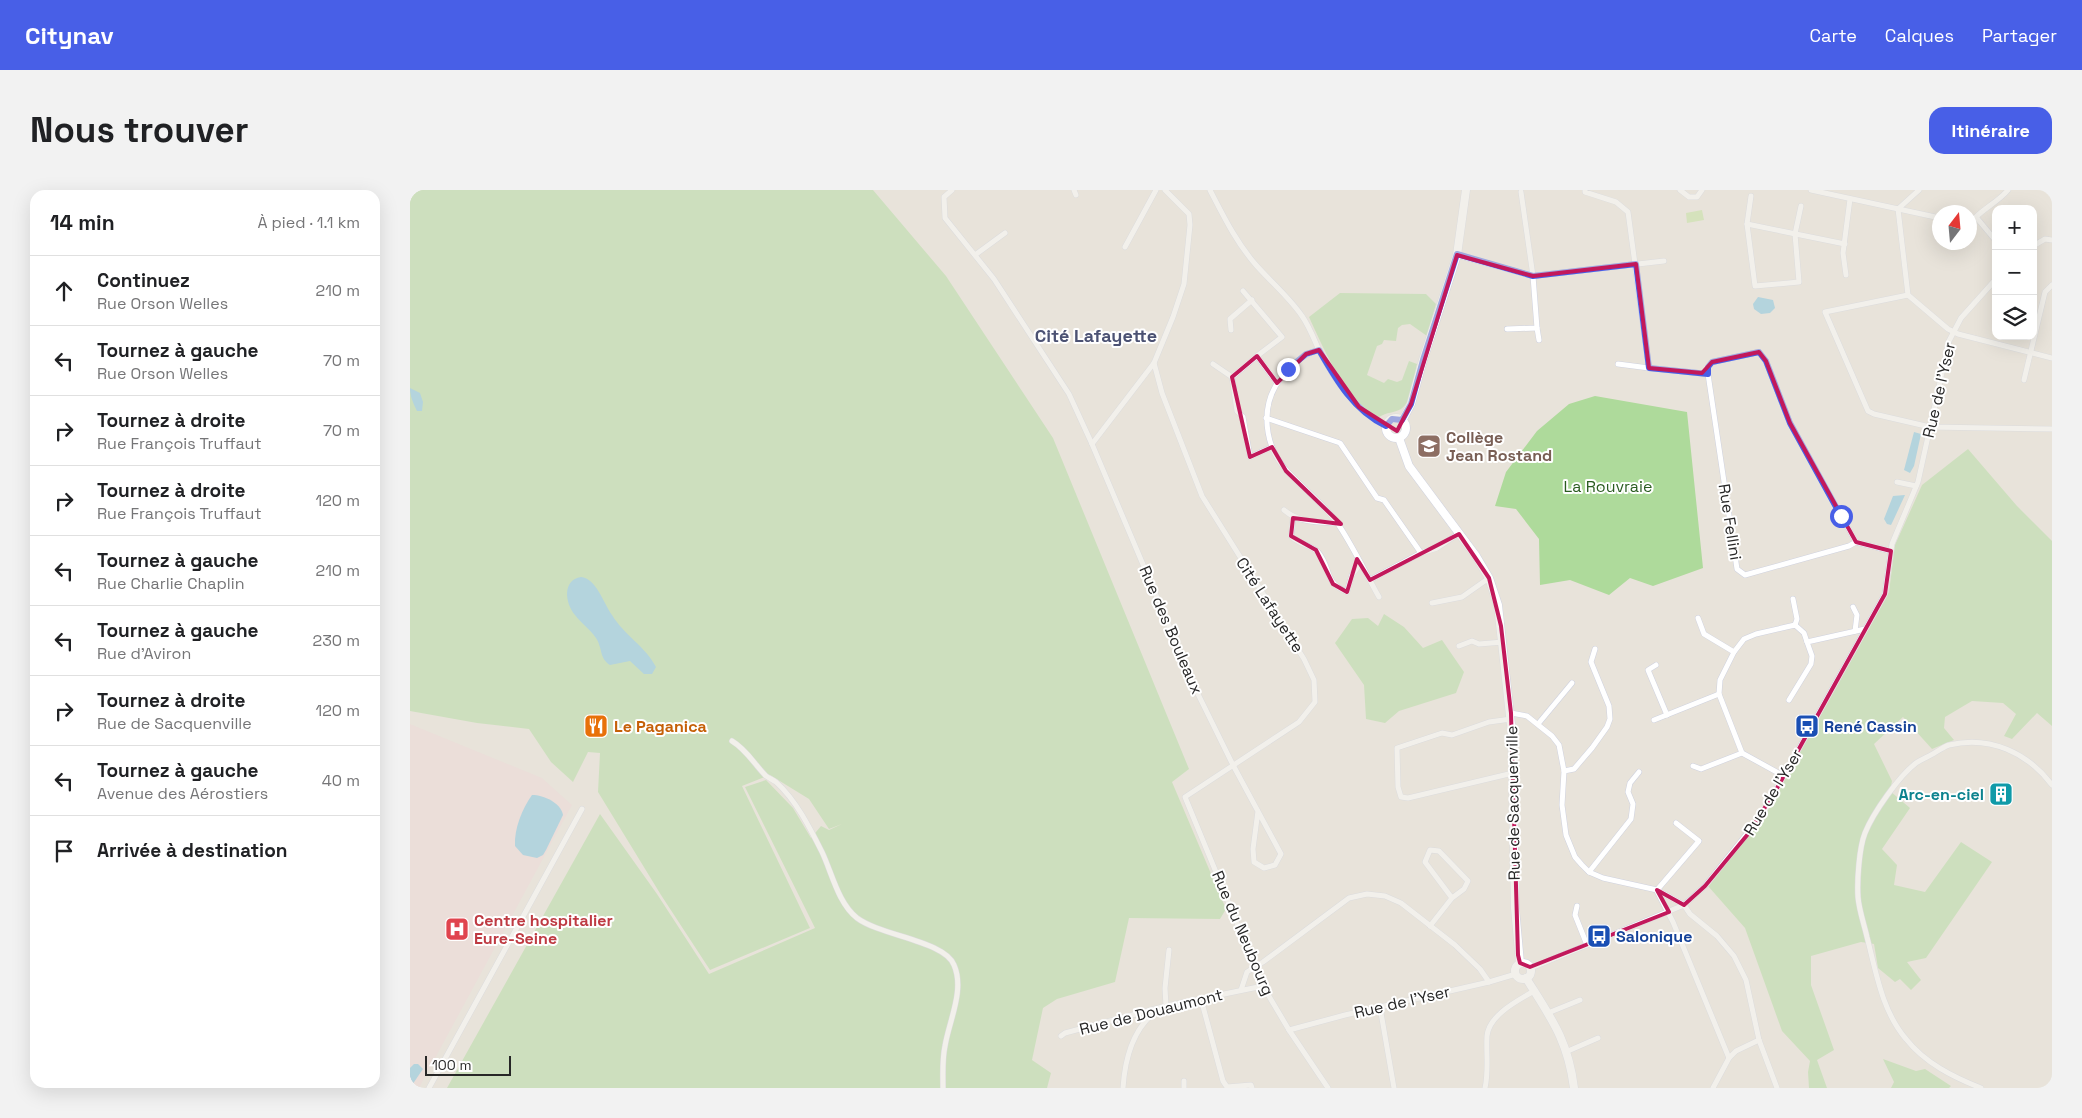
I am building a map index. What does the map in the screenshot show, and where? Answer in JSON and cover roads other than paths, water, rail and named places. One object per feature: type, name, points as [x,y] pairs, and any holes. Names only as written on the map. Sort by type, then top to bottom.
[{"type":"street","name":"Rue des Bouleaux","points":[[952,190],[944,196],[945,218],[994,279],[1069,394],[1197,692],[1232,764],[1258,811],[1281,854],[1275,865],[1264,868],[1254,862],[1253,849],[1258,811]]},
{"type":"street","points":[[1125,246],[1156,190]]},
{"type":"street","points":[[1092,444],[1154,362],[1173,317],[1184,284],[1190,225],[1189,214],[1165,190]]},
{"type":"street","points":[[1210,190],[1234,236],[1256,265],[1304,318],[1319,350],[1341,386],[1373,420],[1386,426],[1389,435],[1395,438],[1403,435],[1406,429],[1402,420]]},
{"type":"street","points":[[1402,420],[1411,404],[1457,254],[1466,190]]},
{"type":"street","points":[[1585,190],[1585,192],[1616,202],[1628,212],[1649,368]]},
{"type":"street","points":[[1680,190],[1689,197],[1697,197],[1702,190]]},
{"type":"street","points":[[1811,190],[1932,216]]},
{"type":"street","points":[[1840,190],[1841,198]]},
{"type":"street","points":[[1898,209],[1919,190]]},
{"type":"street","points":[[1977,217],[2008,190]]},
{"type":"street","points":[[1521,192],[1533,276],[1539,340]]},
{"type":"street","points":[[1751,196],[1747,224],[1755,286],[1799,282],[1796,234],[1801,206]]},
{"type":"street","points":[[1846,275],[1843,253],[1850,199]]},
{"type":"street","points":[[1898,209],[1908,295],[1953,331],[2052,358]]},
{"type":"street","points":[[1977,219],[1992,236]]},
{"type":"street","points":[[1747,224],[1845,244]]},
{"type":"street","points":[[974,255],[1005,233]]},
{"type":"street","points":[[2037,243],[2052,240]]},
{"type":"street","points":[[1457,254],[1533,276],[1664,261]]},
{"type":"street","name":"Rue de l'Yser","points":[[1530,967],[1684,905],[1705,886],[1762,815],[1885,594],[1891,550],[1916,486],[1946,349],[1960,318],[1992,283]]},
{"type":"street","points":[[2024,380],[2045,292],[2052,285]]},
{"type":"street","points":[[1232,377],[1282,337],[1244,291]]},
{"type":"street","points":[[1908,295],[1825,312],[1868,411],[1930,427],[2052,429]]},
{"type":"street","points":[[1231,330],[1230,319],[1252,300]]},
{"type":"street","points":[[1508,329],[1538,328]]},
{"type":"street","points":[[1319,350],[1306,354],[1288,369],[1277,383],[1270,397],[1266,418],[1268,436],[1286,471],[1338,523],[1379,597]]},
{"type":"street","points":[[1618,364],[1708,374],[1708,367],[1712,362],[1759,352],[1766,361],[1790,423],[1856,542],[1891,550]]},
{"type":"street","points":[[1257,356],[1277,383]]},
{"type":"street","name":"Cité Lafayette","points":[[1154,362],[1162,393],[1202,496],[1304,659],[1314,680],[1315,702],[1299,722],[1232,764],[1185,797]]},
{"type":"street","points":[[1213,364],[1232,377],[1237,411],[1243,417],[1250,457],[1272,447]]},
{"type":"street","name":"Rue Fellini","points":[[1708,374],[1737,569],[1740,573],[1745,575],[1849,546],[1856,542]]},
{"type":"street","points":[[1266,418],[1340,443],[1377,498],[1384,500],[1421,553]]},
{"type":"street","points":[[1386,426],[1392,419],[1402,420]]},
{"type":"street","name":"Rue de Sacquenville","points":[[1399,438],[1409,466],[1476,556],[1489,578],[1498,605],[1511,716],[1515,908],[1520,963]]},
{"type":"street","points":[[1897,482],[1916,486]]},
{"type":"street","points":[[1284,510],[1293,518],[1313,522],[1338,523]]},
{"type":"street","points":[[1293,518],[1291,536],[1295,540],[1316,550],[1323,559],[1333,584],[1352,597]]},
{"type":"street","points":[[1370,580],[1421,553],[1437,548],[1458,534]]},
{"type":"street","points":[[1347,592],[1352,575],[1360,564]]},
{"type":"street","points":[[1432,603],[1462,597],[1489,578]]},
{"type":"street","points":[[1793,599],[1797,619],[1795,625]]},
{"type":"street","points":[[1853,607],[1857,615],[1855,631]]},
{"type":"street","points":[[1698,618],[1704,634],[1734,652]]},
{"type":"street","points":[[1789,700],[1810,664],[1812,656],[1804,633],[1795,625]]},
{"type":"street","points":[[1784,776],[1742,753],[1718,694],[1720,680],[1734,652],[1744,639],[1756,634],[1795,625]]},
{"type":"street","points":[[1807,642],[1865,629]]},
{"type":"street","points":[[1459,646],[1472,641],[1479,644],[1503,642]]},
{"type":"street","points":[[1564,771],[1574,769],[1592,748],[1607,727],[1610,719],[1609,706],[1591,662],[1595,649]]},
{"type":"street","points":[[1656,665],[1648,670],[1667,715]]},
{"type":"street","points":[[1538,724],[1572,683]]},
{"type":"street","points":[[1654,720],[1718,694]]},
{"type":"street","points":[[1513,773],[1408,798],[1402,796],[1398,787],[1397,748],[1442,733],[1452,735],[1511,716],[1527,716],[1538,724],[1559,745],[1564,771],[1562,805],[1566,835],[1575,857],[1590,872],[1603,878],[1657,890],[1684,905],[1690,914],[1717,936],[1734,956],[1746,980],[1759,1040],[1777,1088]]},
{"type":"street","points":[[732,741],[745,750],[796,807],[823,855],[844,902],[854,915],[864,923],[880,931],[940,949],[953,962],[957,973],[958,986],[944,1047],[943,1088]]},
{"type":"street","points":[[1981,1088],[1958,1079],[1926,1059],[1905,1039],[1890,1013],[1880,989],[1858,897],[1864,834],[1888,794],[1915,764],[1948,745],[1974,743],[2002,747],[2019,754],[2042,772],[2052,785]]},
{"type":"street","points":[[1693,766],[1700,769],[1742,753]]},
{"type":"street","points":[[1590,872],[1631,819],[1633,804],[1628,792],[1630,783],[1639,772]]},
{"type":"street","name":"Rue du Neubourg","points":[[1185,797],[1263,986],[1289,1030],[1328,1088]]},
{"type":"street","points":[[429,1088],[582,809]]},
{"type":"street","points":[[1657,890],[1699,841],[1676,823]]},
{"type":"street","points":[[1430,926],[1452,898],[1464,889],[1468,880],[1439,851],[1430,850],[1425,862],[1452,898]]},
{"type":"street","points":[[1657,890],[1669,912],[1729,1058]]},
{"type":"street","points":[[1254,967],[1349,898],[1367,894],[1385,896],[1401,903],[1480,969],[1490,982]]},
{"type":"street","points":[[1577,906],[1575,915],[1587,945]]},
{"type":"street","points":[[1123,1088],[1126,1061],[1134,1040],[1143,1025],[1158,1010],[1166,1006],[1165,988],[1169,950]]},
{"type":"street","points":[[1520,963],[1526,963],[1530,967],[1531,972],[1526,978],[1521,978],[1516,974],[1516,968],[1520,963]]},
{"type":"street","name":"Rue de Douaumont","points":[[1241,990],[1247,972],[1254,967]]},
{"type":"street","name":"Rue de l'Yser","points":[[1289,1030],[1490,982],[1516,974]]},
{"type":"street","points":[[1526,978],[1548,1013],[1568,1052],[1574,1088]]},
{"type":"street","name":"Rue de Douaumont","points":[[1061,1036],[1073,1031],[1166,1006],[1263,986]]},
{"type":"street","points":[[1485,1088],[1488,1077],[1487,1034],[1495,1018],[1534,991]]},
{"type":"street","points":[[1201,1000],[1223,1081],[1227,1087],[1251,1085],[1252,1088]]},
{"type":"street","points":[[1548,1013],[1580,1000]]},
{"type":"street","points":[[1380,1007],[1394,1088]]},
{"type":"street","points":[[1568,1052],[1598,1038]]},
{"type":"street","points":[[1713,1088],[1729,1058],[1736,1051],[1759,1040]]},
{"type":"street","points":[[1184,1081],[1184,1088]]},
{"type":"water","points":[[1758,297],[1773,300],[1775,308],[1770,313],[1761,314],[1754,309],[1753,304]]},
{"type":"water","points":[[410,388],[420,393],[423,402],[422,411],[417,411],[412,400]]},
{"type":"water","points":[[1914,432],[1921,434],[1914,466],[1910,473],[1904,470]]},
{"type":"water","points":[[1905,495],[1891,525],[1887,524],[1884,519],[1893,496]]},
{"type":"water","points":[[581,577],[591,582],[622,629],[646,653],[656,667],[652,674],[644,674],[630,661],[610,665],[604,659],[596,638],[575,615],[567,598],[568,587],[575,579]]},
{"type":"water","points":[[532,795],[542,796],[551,800],[559,807],[563,815],[543,855],[537,858],[523,855],[515,846],[519,819]]},
{"type":"water","points":[[414,1064],[418,1064],[423,1069],[410,1088],[410,1068]]},
{"type":"place","name":"Collège Jean Rostand","points":[[1429,446]]},
{"type":"place","name":"Le Paganica","points":[[596,726]]},
{"type":"place","name":"René Cassin","points":[[1807,726]]},
{"type":"place","name":"Arc-en-ciel","points":[[2001,794]]},
{"type":"place","name":"Centre hospitalier Eure-Seine","points":[[457,929]]},
{"type":"place","name":"Salonique","points":[[1599,936]]},
{"type":"district","name":"Cité Lafayette","points":[[1096,335]]},
{"type":"park label","name":"La Rouvraie","points":[[1608,486]]}]
